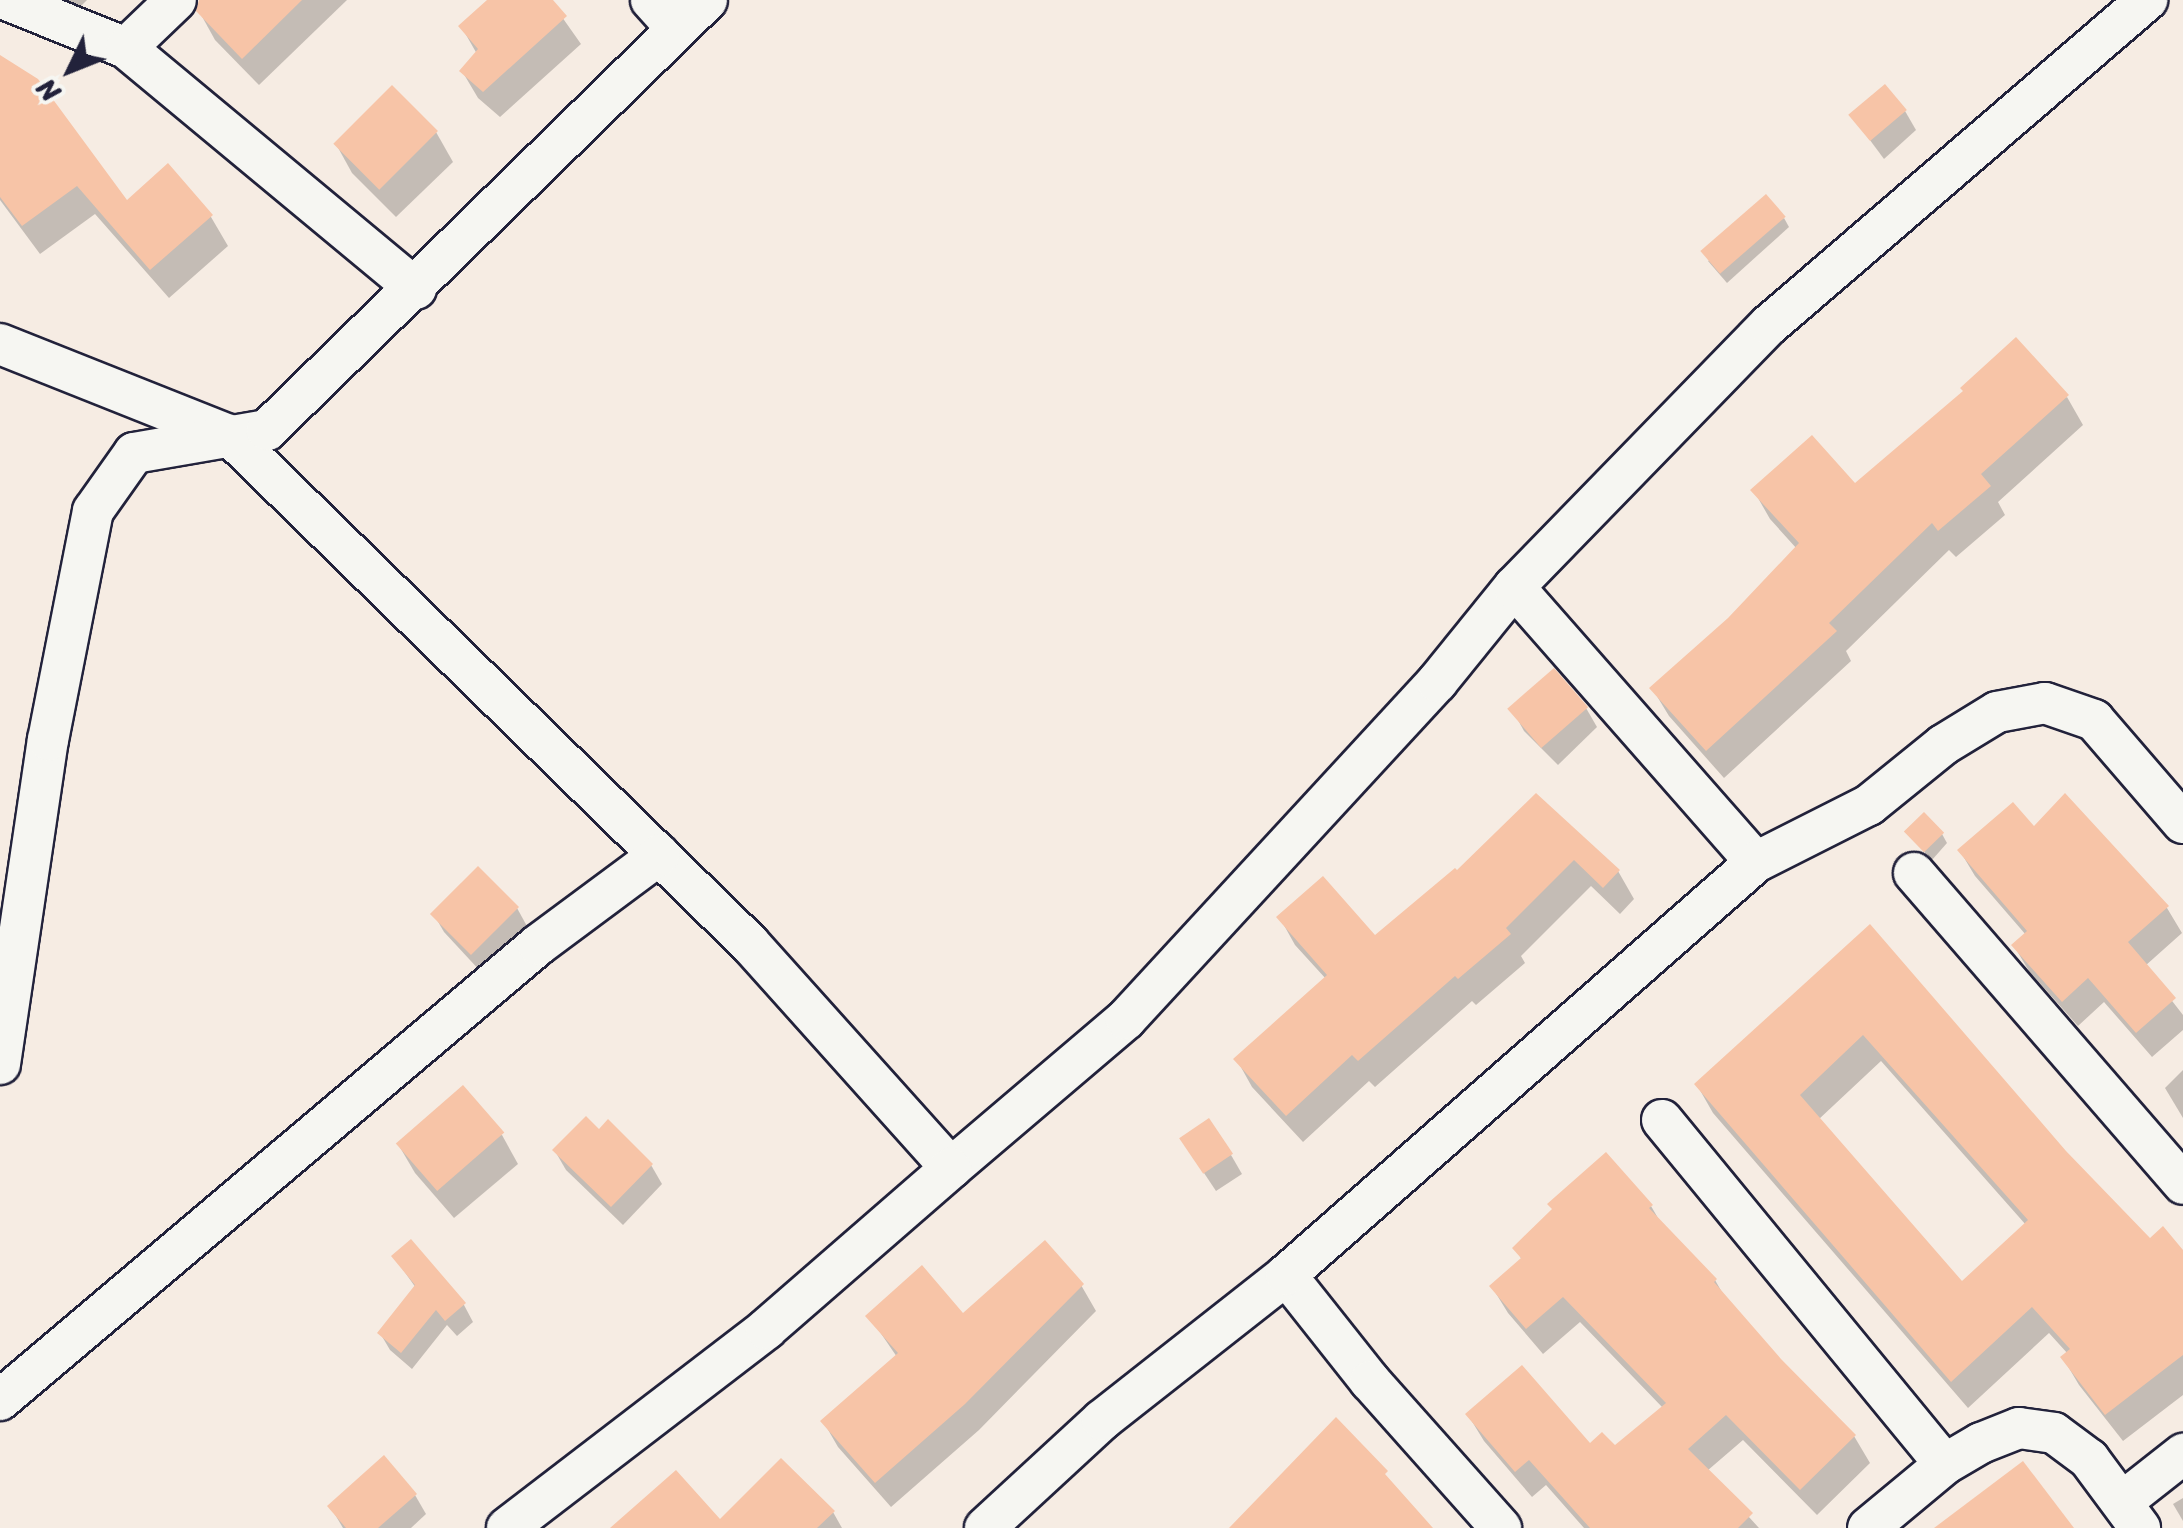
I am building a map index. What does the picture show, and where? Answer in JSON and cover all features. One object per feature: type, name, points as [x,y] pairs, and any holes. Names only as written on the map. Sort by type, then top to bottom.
[{"type":"street","points":[[6,0],[126,48],[416,289]]},
{"type":"street","points":[[126,48],[176,0]]},
{"type":"street","points":[[0,1064],[48,740],[93,511],[134,454],[267,430],[416,289],[664,14],[707,0]]},
{"type":"street","points":[[507,1528],[766,1329],[1126,1019],[1437,682],[1514,587],[1768,325],[2147,0]]},
{"type":"street","points":[[0,344],[229,434],[750,944],[951,1168]]},
{"type":"street","points":[[1514,587],[1756,862]]},
{"type":"street","points":[[985,1528],[1102,1420],[1286,1275],[1756,862],[1869,805],[1942,745],[1997,712],[2045,703],[2094,720],[2183,824]]},
{"type":"street","points":[[0,1400],[538,945],[659,855]]},
{"type":"street","points":[[1914,873],[2183,1184]]},
{"type":"street","points":[[1662,1120],[1945,1464]]},
{"type":"street","points":[[1286,1275],[1370,1381],[1501,1528]]},
{"type":"street","points":[[1868,1528],[1945,1464],[1980,1442],[2019,1428],[2054,1433],[2088,1459],[2131,1515],[2183,1454]]},
{"type":"building","points":[[199,0],[302,0],[242,59],[196,11]]},
{"type":"building","points":[[487,0],[553,0],[567,16],[483,92],[459,71],[478,49],[458,26]]},
{"type":"building","points":[[0,55],[38,79],[127,200],[168,163],[213,215],[150,270],[77,186],[22,226],[0,197]]},
{"type":"building","points":[[1885,84],[1907,110],[1870,141],[1848,115]]},
{"type":"building","points":[[392,85],[438,131],[379,190],[333,144]]},
{"type":"building","points":[[1766,194],[1786,217],[1720,274],[1700,251]]},
{"type":"building","points":[[2016,337],[2069,395],[1981,474],[1991,486],[1938,531],[1932,523],[1829,623],[1837,631],[1706,751],[1649,688],[1728,618],[1799,543],[1750,490],[1812,435],[1855,483],[1963,391],[1960,388]]},
{"type":"building","points":[[1554,668],[1588,707],[1541,748],[1507,709]]},
{"type":"building","points":[[1536,793],[1620,870],[1603,888],[1574,860],[1506,928],[1511,934],[1458,979],[1455,976],[1358,1061],[1352,1055],[1286,1116],[1233,1059],[1327,975],[1276,917],[1323,876],[1375,935],[1457,870]]},
{"type":"building","points":[[2065,793],[2169,906],[2128,942],[2176,998],[2136,1033],[2088,978],[2062,1002],[2011,945],[2027,931],[1957,850],[2013,802],[2034,826]]},
{"type":"building","points":[[1924,812],[1944,833],[1924,852],[1904,831]]},
{"type":"building","points":[[478,866],[519,907],[471,955],[430,914]]},
{"type":"building","points":[[1870,924],[2066,1151],[2150,1238],[2163,1226],[2183,1250],[2183,1355],[2105,1415],[2060,1357],[2070,1349],[2032,1307],[1951,1382],[1694,1084]],"holes":[[[1863,1035],[2028,1220],[1962,1281],[1800,1095]]]},
{"type":"building","points":[[463,1085],[504,1133],[437,1191],[396,1143]]},
{"type":"building","points":[[586,1116],[599,1129],[608,1119],[653,1164],[611,1207],[552,1150]]},
{"type":"building","points":[[1209,1118],[1233,1154],[1203,1174],[1179,1138]]},
{"type":"building","points":[[1606,1152],[1653,1205],[1649,1208],[1717,1279],[1714,1282],[1781,1359],[1856,1435],[1800,1490],[1726,1415],[1688,1449],[1753,1513],[1738,1528],[1590,1528],[1529,1460],[1515,1472],[1465,1414],[1522,1365],[1590,1443],[1602,1432],[1615,1445],[1666,1403],[1563,1297],[1526,1329],[1489,1286],[1521,1258],[1512,1248],[1552,1209],[1547,1204]]},
{"type":"building","points":[[411,1239],[466,1303],[445,1321],[436,1310],[401,1353],[377,1333],[415,1285],[391,1256]]},
{"type":"building","points":[[1045,1240],[1084,1284],[965,1404],[875,1483],[820,1421],[898,1353],[865,1316],[922,1265],[963,1313]]},
{"type":"building","points":[[1336,1417],[1388,1471],[1385,1474],[1433,1528],[1229,1528]]},
{"type":"building","points":[[384,1455],[417,1494],[378,1528],[346,1528],[327,1506]]},
{"type":"building","points":[[781,1458],[835,1511],[817,1528],[610,1528],[676,1470],[720,1519]]},
{"type":"building","points":[[2023,1461],[2074,1528],[1934,1528]]}]
